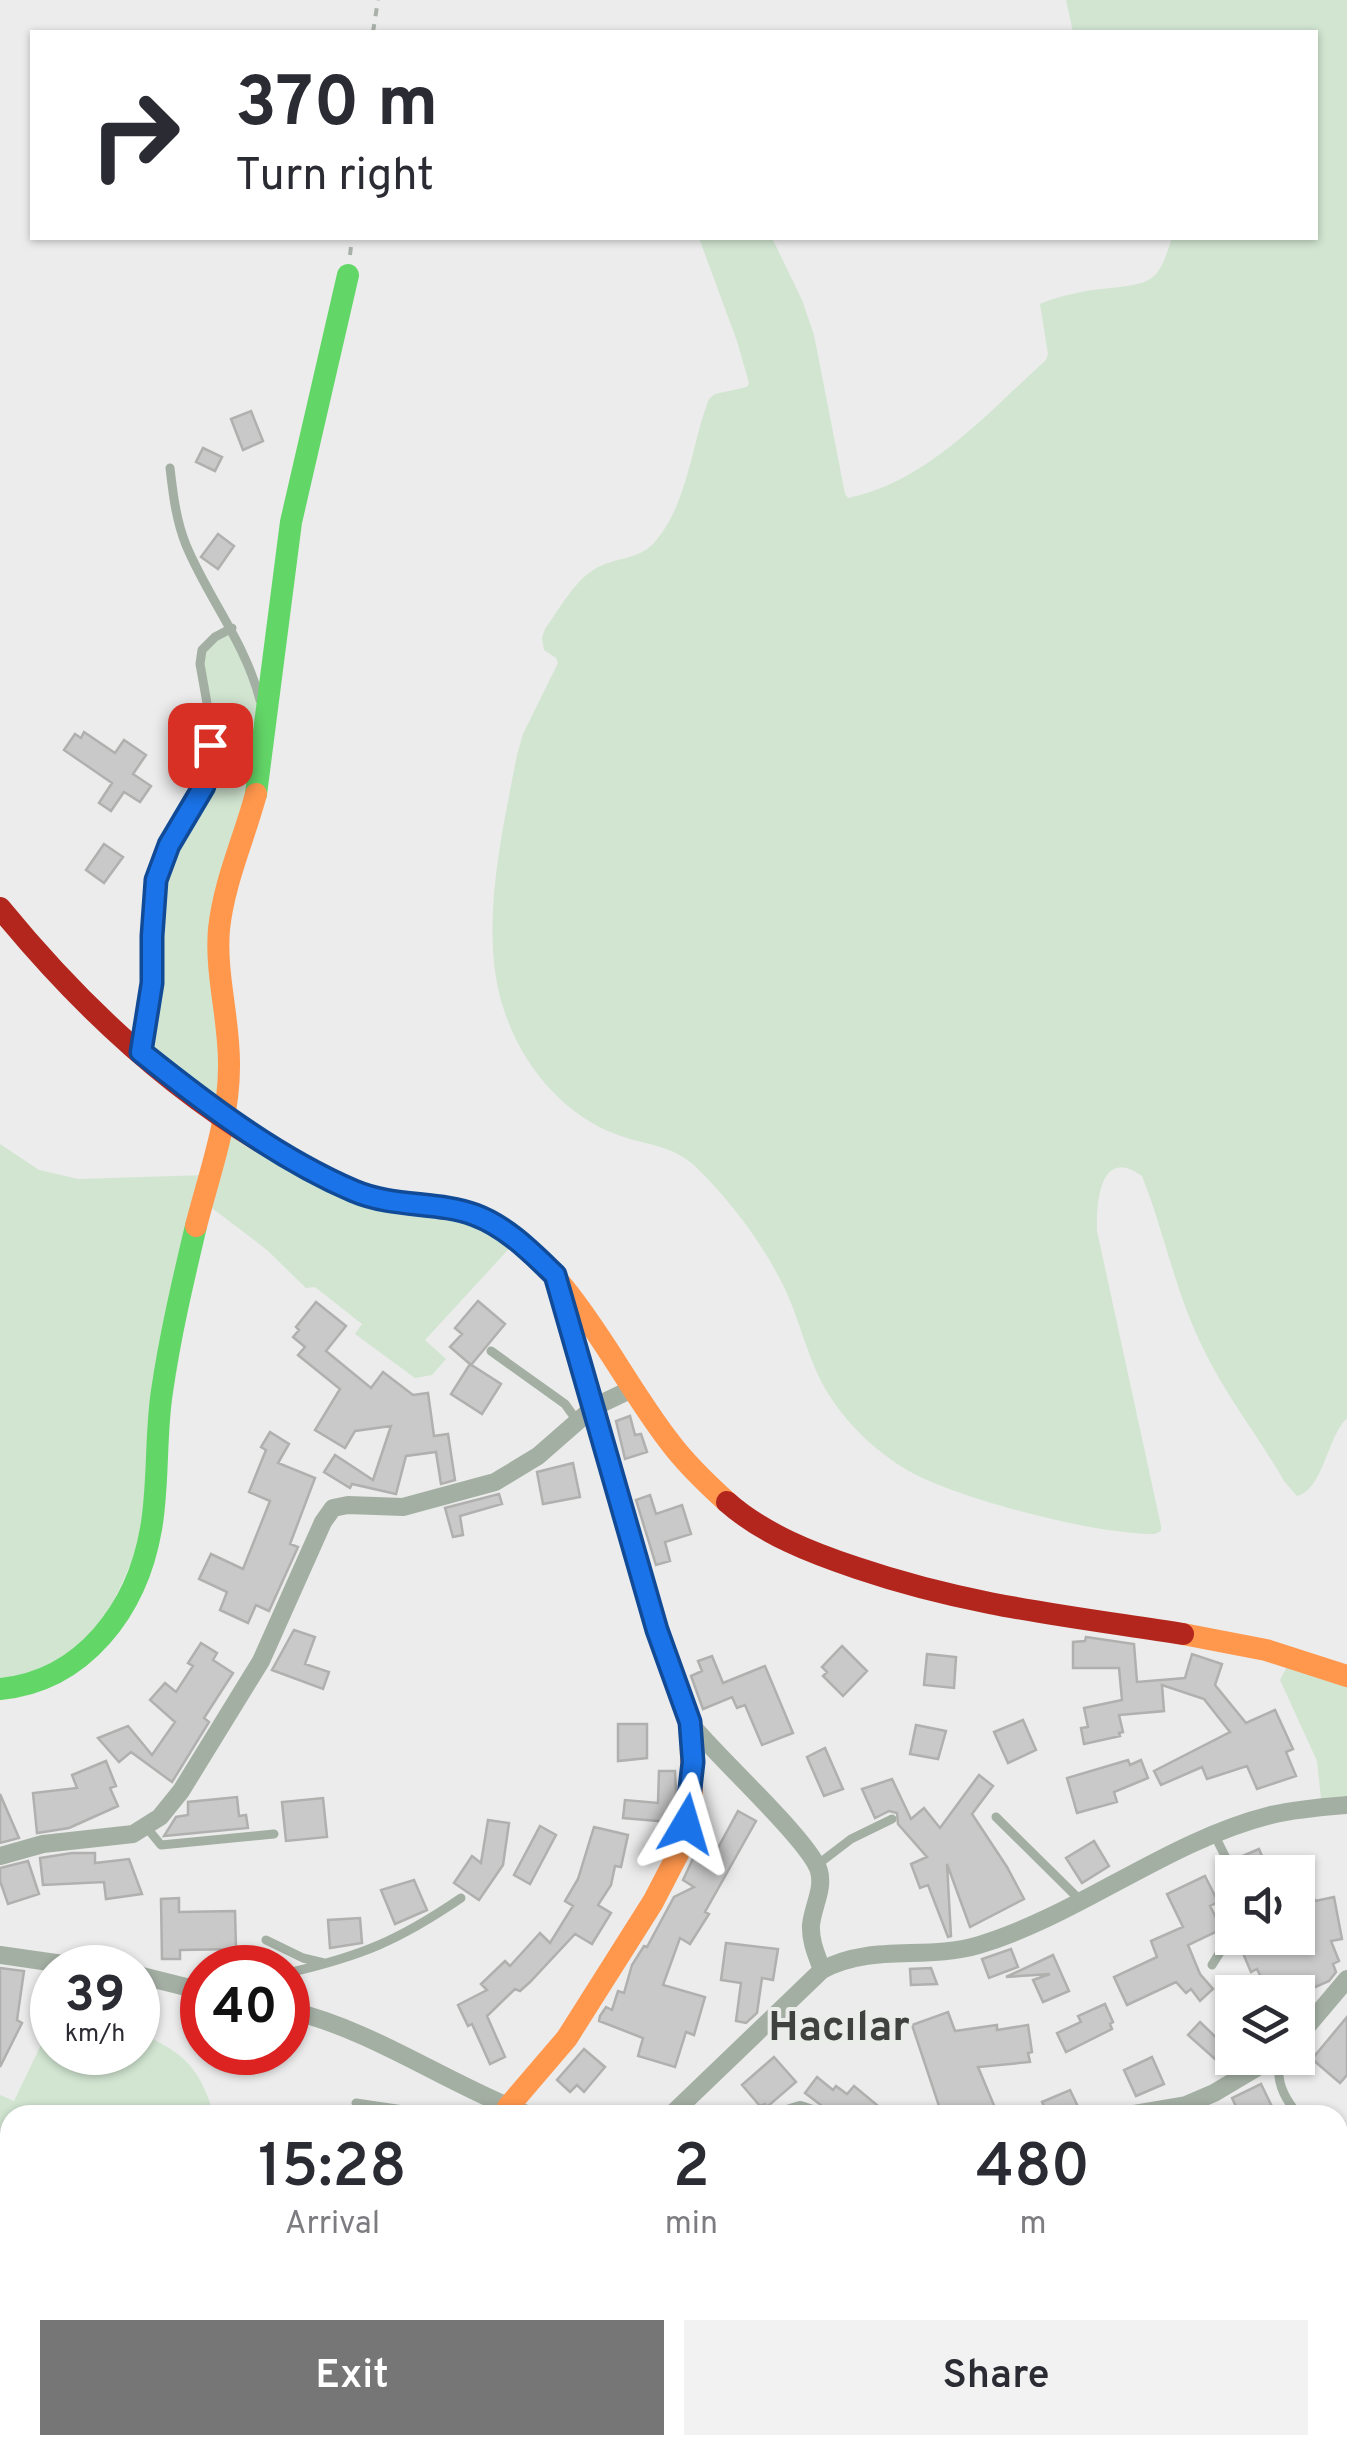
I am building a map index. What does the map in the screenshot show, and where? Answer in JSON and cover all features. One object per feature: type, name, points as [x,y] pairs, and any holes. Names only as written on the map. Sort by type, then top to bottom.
[{"type":"street","points":[[0,1689],[44,1682],[76,1663],[112,1624],[142,1566],[154,1512],[162,1390],[223,1114],[230,1062],[219,932],[231,878],[255,804],[285,555],[348,275]]},
{"type":"street","points":[[0,908],[64,985],[141,1052],[223,1114],[289,1157],[356,1192],[391,1203],[471,1213],[517,1240],[555,1275],[696,1473],[731,1506],[785,1538],[838,1562],[934,1593],[996,1607],[1236,1643],[1292,1656],[1347,1676]]},
{"type":"street","points":[[555,1275],[586,1414],[690,1722],[711,1750],[818,1865],[820,1886],[811,1926],[822,1970]]},
{"type":"street","points":[[0,1856],[43,1844],[132,1834],[160,1817],[181,1791],[261,1661],[333,1508],[403,1507],[495,1482],[538,1456],[586,1414],[634,1388]]},
{"type":"street","points":[[523,2105],[652,1902],[679,1852],[692,1794],[690,1722]]},
{"type":"street","points":[[680,2105],[822,1970],[860,1955],[976,1946],[1082,1902],[1215,1836],[1272,1815],[1347,1805]]},
{"type":"street","points":[[0,1955],[30,1959]]},
{"type":"street","points":[[1315,2017],[1347,1979]]},
{"type":"street","points":[[310,2018],[370,2038],[452,2083],[505,2105]]},
{"type":"street","points":[[1194,2105],[1244,2075]]},
{"type":"lane","points":[[170,468],[174,504],[185,543],[232,628],[255,682],[266,722]]},
{"type":"lane","points":[[141,1052],[152,983],[156,880],[169,845],[198,797],[208,766],[210,720],[200,664],[202,650],[214,637],[232,628]]},
{"type":"lane","points":[[491,1351],[565,1404],[586,1414]]},
{"type":"lane","points":[[996,1817],[1082,1902]]},
{"type":"lane","points":[[818,1865],[851,1839],[892,1819]]},
{"type":"lane","points":[[147,1828],[161,1845],[274,1834]]},
{"type":"lane","points":[[1215,1836],[1225,1855]]},
{"type":"lane","points":[[310,1968],[356,1956],[404,1935],[461,1898]]},
{"type":"lane","points":[[266,1940],[303,1958],[327,1964]]},
{"type":"lane","points":[[1212,1965],[1218,1955]]},
{"type":"lane","points":[[1278,2075],[1283,2092],[1293,2105]]},
{"type":"lane","points":[[356,2102],[374,2105]]},
{"type":"path","points":[[373,30],[378,0]]},
{"type":"green space","points":[[1066,0],[1347,0],[1347,1418],[1313,1484],[1297,1496],[1232,1400],[1204,1350],[1142,1176],[1128,1168],[1109,1172],[1100,1193],[1097,1231],[1161,1526],[1155,1534],[1065,1522],[992,1503],[907,1470],[875,1447],[831,1398],[772,1264],[711,1182],[681,1156],[618,1135],[580,1115],[533,1068],[504,1010],[493,948],[495,883],[517,755],[523,734],[558,663],[544,650],[545,629],[587,574],[652,545],[674,513],[709,399],[749,383],[700,240],[773,240],[814,335],[848,498],[877,490],[931,461],[1046,360],[1040,304],[1075,293],[1146,281],[1163,263],[1171,240],[1318,240],[1318,30],[1073,30]]},
{"type":"green space","points":[[232,628],[266,722],[231,879],[223,1115],[141,1052],[148,1024],[162,861],[193,808],[209,766],[202,650]]},
{"type":"green space","points":[[223,1115],[274,1148],[517,1240],[425,1340],[446,1359],[432,1375],[415,1378],[355,1334],[362,1324],[315,1287],[306,1288],[267,1250],[204,1202],[154,1512],[93,1647],[0,1689],[0,1144],[39,1170],[78,1179],[209,1175]]},
{"type":"green space","points":[[1292,1657],[1347,1676],[1347,1805],[1322,1807],[1317,1761],[1280,1680]]},
{"type":"green space","points":[[160,2043],[180,2057],[180,2075],[196,2075],[210,2105],[0,2105],[0,2095],[14,2101],[30,2068],[30,2075],[160,2075]]},
{"type":"building","points":[[251,411],[263,441],[243,450],[231,419]]},
{"type":"building","points":[[203,448],[222,457],[215,471],[196,462]]},
{"type":"building","points":[[218,534],[234,546],[218,569],[201,557]]},
{"type":"building","points":[[84,732],[115,753],[124,740],[146,755],[133,774],[151,786],[140,802],[124,792],[111,811],[99,803],[112,783],[64,750],[75,734],[81,738]]},
{"type":"building","points":[[104,844],[123,857],[104,883],[86,870]]},
{"type":"building","points":[[478,1301],[505,1324],[471,1365],[450,1347],[462,1334],[455,1328]]},
{"type":"building","points":[[316,1302],[346,1326],[326,1351],[371,1388],[383,1372],[413,1395],[428,1393],[434,1436],[448,1434],[455,1480],[441,1484],[436,1452],[406,1456],[396,1494],[352,1484],[350,1488],[324,1472],[335,1455],[373,1480],[391,1426],[355,1431],[345,1448],[315,1430],[340,1389],[298,1355],[305,1347],[293,1337]]},
{"type":"building","points":[[470,1364],[501,1384],[482,1414],[451,1394]]},
{"type":"building","points":[[630,1416],[635,1435],[641,1434],[647,1452],[625,1459],[616,1421]]},
{"type":"building","points":[[270,1432],[289,1444],[278,1463],[315,1478],[290,1544],[298,1547],[269,1611],[256,1605],[248,1623],[220,1610],[227,1592],[199,1579],[211,1554],[243,1569],[270,1501],[249,1492],[266,1450],[261,1447]]},
{"type":"building","points":[[573,1463],[580,1497],[543,1504],[537,1472]]},
{"type":"building","points":[[499,1494],[502,1504],[460,1516],[463,1535],[453,1537],[445,1508]]},
{"type":"building","points":[[650,1495],[656,1514],[682,1505],[691,1534],[665,1542],[670,1561],[656,1565],[636,1500]]},
{"type":"building","points":[[294,1630],[315,1637],[305,1664],[329,1672],[323,1689],[272,1670]]},
{"type":"building","points":[[1086,1637],[1134,1644],[1137,1682],[1185,1678],[1192,1654],[1222,1664],[1215,1685],[1246,1723],[1275,1710],[1293,1749],[1286,1752],[1296,1776],[1257,1789],[1247,1766],[1207,1779],[1202,1767],[1161,1785],[1154,1771],[1230,1732],[1204,1699],[1162,1685],[1164,1711],[1119,1715],[1123,1732],[1120,1736],[1084,1744],[1081,1728],[1088,1727],[1084,1708],[1122,1700],[1119,1668],[1073,1668],[1073,1642],[1085,1641]]},
{"type":"building","points":[[201,1643],[217,1653],[213,1660],[233,1673],[204,1718],[209,1722],[172,1782],[131,1752],[119,1762],[98,1738],[128,1726],[152,1755],[175,1722],[150,1700],[165,1683],[176,1692],[193,1666],[188,1663]]},
{"type":"building","points":[[842,1646],[867,1671],[843,1696],[823,1676],[827,1672],[822,1667]]},
{"type":"building","points":[[927,1654],[956,1657],[954,1688],[924,1685]]},
{"type":"building","points":[[712,1656],[723,1683],[765,1666],[793,1733],[762,1745],[745,1705],[737,1708],[732,1697],[703,1709],[691,1676],[702,1671],[698,1661]]},
{"type":"building","points":[[1023,1720],[1036,1750],[1008,1763],[994,1732]]},
{"type":"building","points":[[618,1724],[647,1724],[647,1758],[618,1761]]},
{"type":"building","points":[[916,1725],[946,1731],[938,1759],[910,1754]]},
{"type":"building","points":[[825,1748],[843,1789],[824,1796],[807,1757]]},
{"type":"building","points":[[1128,1760],[1130,1765],[1141,1760],[1148,1778],[1114,1792],[1117,1802],[1077,1813],[1067,1778]]},
{"type":"building","points":[[106,1761],[116,1786],[110,1788],[118,1806],[69,1828],[37,1833],[33,1793],[77,1788],[72,1775]]},
{"type":"building","points":[[659,1771],[675,1771],[676,1791],[669,1822],[623,1818],[625,1800],[658,1803]]},
{"type":"building","points":[[979,1775],[993,1786],[972,1814],[1024,1899],[970,1927],[947,1864],[951,1936],[948,1937],[928,1885],[920,1888],[911,1864],[927,1857],[898,1824],[897,1813],[889,1811],[875,1818],[862,1789],[892,1779],[911,1819],[924,1808],[940,1828]]},
{"type":"building","points":[[0,1794],[19,1838],[0,1843]]},
{"type":"building","points":[[237,1797],[239,1816],[246,1815],[248,1828],[164,1836],[176,1817],[188,1815],[188,1802]]},
{"type":"building","points":[[323,1798],[327,1837],[286,1841],[282,1802]]},
{"type":"building","points":[[738,1811],[756,1821],[690,1944],[680,1938],[663,1985],[705,1997],[694,2035],[686,2032],[675,2067],[638,2056],[643,2038],[599,2021],[600,2016],[606,2007],[612,2010],[618,1991],[624,1993],[632,1965],[647,1947],[674,1897],[694,1887],[683,1880],[697,1850],[712,1859]]},
{"type":"building","points":[[488,1820],[509,1823],[503,1865],[479,1900],[454,1883],[472,1856],[481,1863]]},
{"type":"building","points":[[540,1826],[556,1835],[530,1884],[514,1875]]},
{"type":"building","points":[[594,1827],[628,1835],[621,1867],[615,1866],[611,1885],[598,1905],[611,1913],[592,1944],[575,1934],[530,1982],[520,1991],[515,1989],[487,2016],[505,2057],[490,2064],[472,2024],[468,2026],[458,2005],[487,1990],[481,1984],[505,1961],[510,1966],[540,1933],[550,1943],[573,1906],[565,1901],[578,1879]]},
{"type":"building","points":[[1094,1841],[1109,1866],[1082,1883],[1066,1858]]},
{"type":"building","points":[[95,1853],[95,1863],[129,1859],[142,1894],[106,1899],[104,1882],[43,1885],[40,1858]]},
{"type":"building","points":[[28,1861],[39,1894],[8,1904],[0,1868]]},
{"type":"building","points":[[1205,1876],[1215,1896],[1215,1904],[1210,1906],[1215,1916],[1215,1932],[1188,1945],[1200,1974],[1213,1989],[1200,2001],[1191,1989],[1186,1993],[1176,1982],[1127,2005],[1114,1977],[1157,1957],[1151,1941],[1183,1927],[1167,1894]]},
{"type":"building","points":[[414,1880],[427,1910],[395,1924],[381,1890]]},
{"type":"building","points":[[1334,1897],[1342,1939],[1331,1941],[1339,1961],[1333,1964],[1336,1972],[1329,1981],[1315,1987],[1315,1975],[1260,1975],[1257,1969],[1251,1972],[1244,1955],[1315,1955],[1315,1901]]},
{"type":"building","points":[[179,1898],[179,1912],[235,1911],[236,1945],[180,1945],[180,1959],[162,1959],[161,1899]]},
{"type":"building","points":[[360,1918],[362,1943],[330,1948],[328,1920]]},
{"type":"building","points":[[726,1943],[778,1949],[773,1980],[762,1978],[757,2013],[746,2023],[736,2021],[741,1983],[721,1980]]},
{"type":"building","points":[[1011,1949],[1018,1967],[989,1978],[982,1959]]},
{"type":"building","points":[[1053,1955],[1069,1991],[1043,2002],[1033,1980],[1050,1974],[1006,1977]]},
{"type":"building","points":[[0,1968],[24,1971],[17,2020],[22,2023],[0,2067]]},
{"type":"building","points":[[931,1968],[937,1984],[911,1985],[910,1969]]},
{"type":"building","points":[[1105,2004],[1112,2029],[1066,2052],[1057,2033],[1081,2022],[1078,2016]]},
{"type":"building","points":[[948,2012],[955,2031],[1028,2025],[1030,2062],[978,2067],[994,2105],[939,2105],[912,2025]]},
{"type":"building","points":[[1347,2017],[1347,2075],[1340,2083],[1315,2062],[1315,2055]]},
{"type":"building","points":[[1200,2022],[1215,2036],[1215,2059],[1188,2035]]},
{"type":"building","points":[[584,2049],[605,2067],[584,2092],[577,2085],[570,2092],[557,2080]]},
{"type":"building","points":[[774,2057],[796,2082],[769,2105],[759,2105],[742,2085]]},
{"type":"building","points":[[1152,2057],[1164,2084],[1136,2096],[1124,2070]]},
{"type":"building","points":[[817,2077],[833,2090],[836,2086],[847,2094],[854,2086],[877,2105],[821,2105],[805,2093]]},
{"type":"building","points":[[1261,2084],[1271,2105],[1235,2105],[1232,2098]]},
{"type":"building","points":[[1070,2090],[1077,2105],[1043,2105],[1042,2102]]},
{"type":"traffic: fast","points":[[256,794],[291,522],[348,275]]},
{"type":"traffic: fast","points":[[0,1689],[30,1683],[81,1656],[102,1636],[133,1587],[151,1529],[162,1391],[196,1226]]},
{"type":"traffic: slow","points":[[196,1226],[228,1087],[229,1050],[219,929],[230,877],[256,794]]},
{"type":"traffic: slow","points":[[309,1169],[377,1198],[479,1217],[520,1244],[569,1294],[676,1449],[727,1502]]},
{"type":"traffic: slow","points":[[510,2105],[567,2038],[653,1902],[679,1852],[692,1793],[690,1722],[657,1630],[616,1487]]},
{"type":"traffic: slow","points":[[1183,1634],[1266,1650],[1347,1676]]},
{"type":"traffic: jam","points":[[0,908],[103,1020],[180,1087],[264,1144],[309,1169]]},
{"type":"traffic: jam","points":[[558,1286],[616,1487]]},
{"type":"traffic: jam","points":[[727,1502],[756,1524],[789,1541],[898,1581],[1019,1608],[1183,1634]]},
{"type":"district","name":"Hacılar","points":[[839,2025]]},
{"type":"route","points":[[210,745],[204,786],[169,845],[156,880],[152,983],[141,1052],[223,1114],[318,1174],[391,1203],[471,1213],[517,1240],[555,1275],[657,1630],[690,1722],[692,1794],[686,1824]]}]
